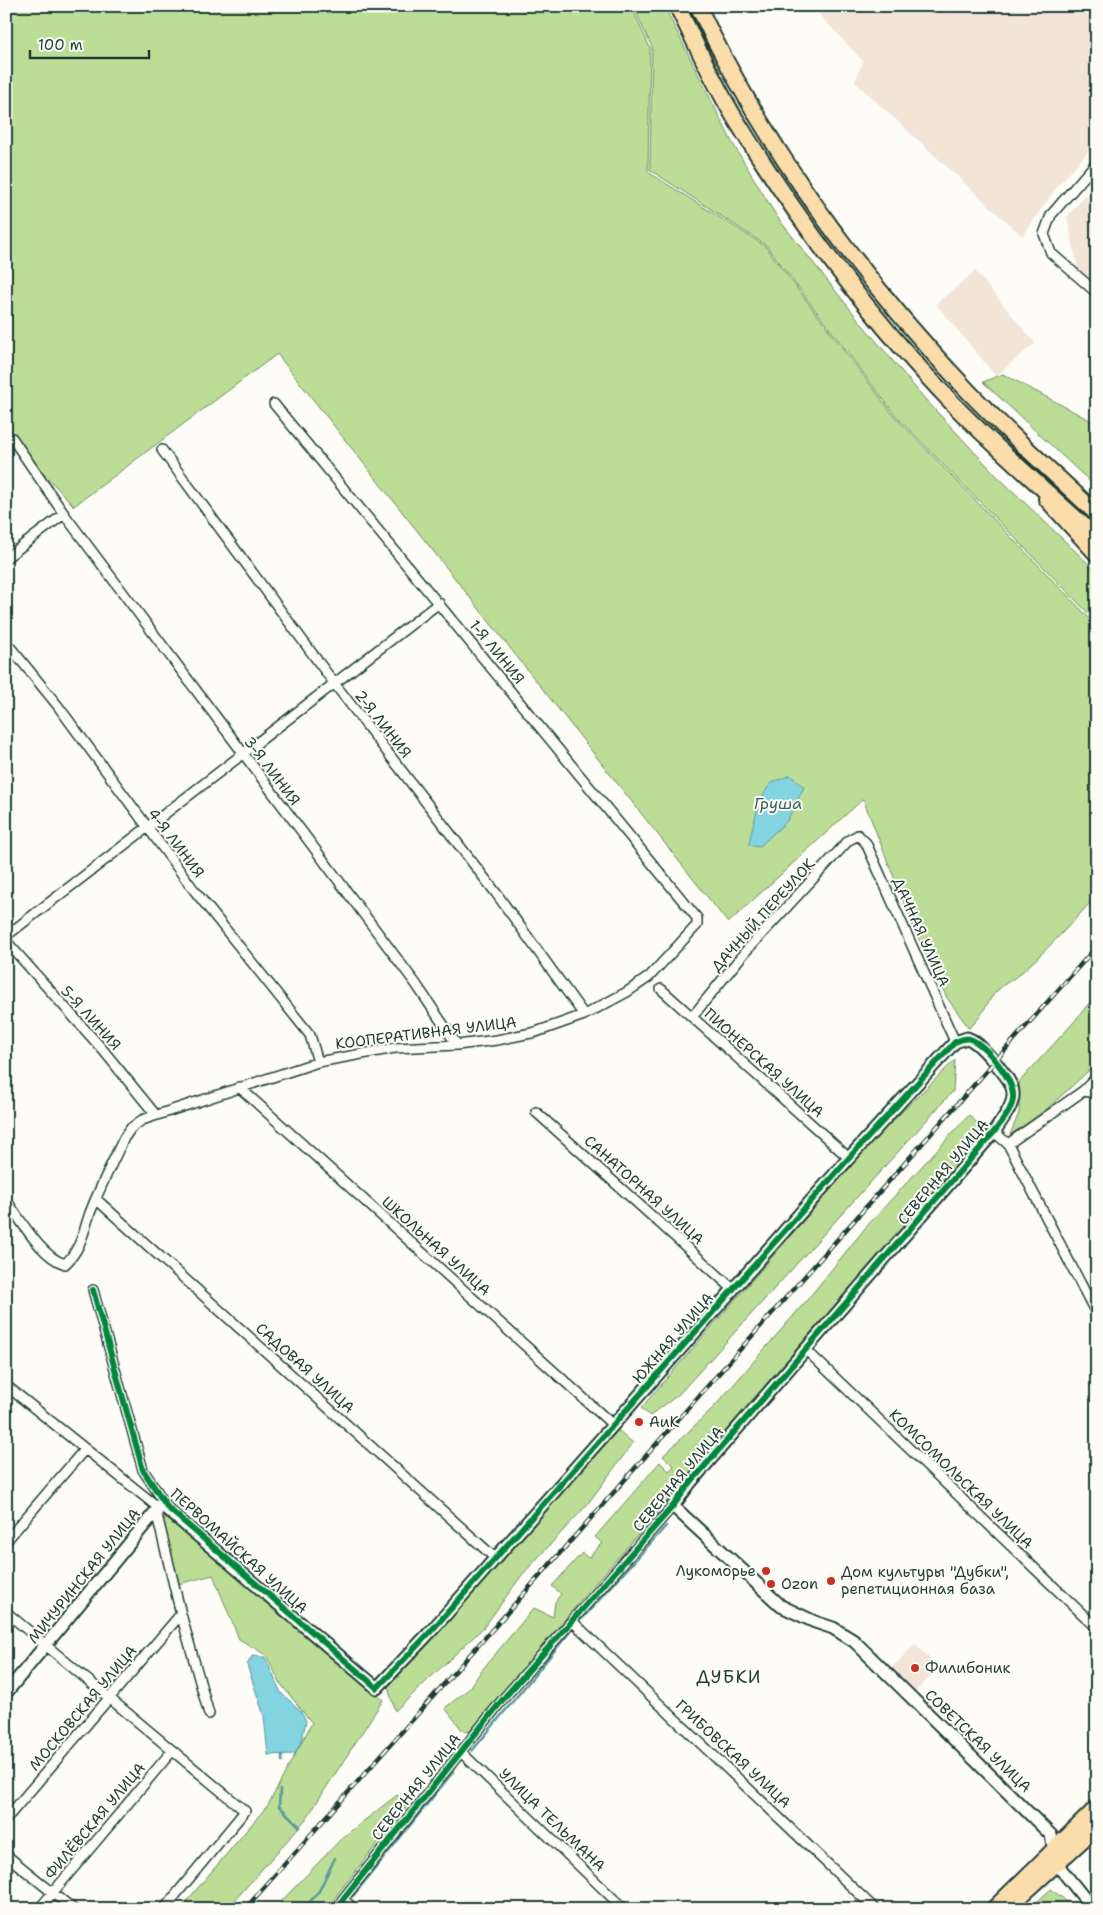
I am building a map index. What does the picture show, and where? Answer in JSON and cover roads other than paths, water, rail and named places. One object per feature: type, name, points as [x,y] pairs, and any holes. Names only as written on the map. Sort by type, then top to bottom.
[{"type":"highway","points":[[677,6],[735,119],[812,236],[857,295],[915,363],[1016,466],[1097,538]]},
{"type":"highway","points":[[698,6],[751,108],[827,223],[872,283],[970,393],[1097,514]]},
{"type":"main road","points":[[1030,450],[1097,504]]},
{"type":"main road","points":[[1016,466],[1097,555]]},
{"type":"main road","points":[[993,1909],[1053,1841],[1070,1832],[1097,1807]]},
{"type":"main road","points":[[1008,1909],[1092,1831]]},
{"type":"street","points":[[1097,162],[1051,214],[1044,234],[1051,254],[1097,293]]},
{"type":"street","name":"1-Я ЛИНИЯ","points":[[274,404],[697,918]]},
{"type":"street","name":"3-Я ЛИНИЯ","points":[[6,442],[12,438],[64,514],[416,984],[457,1045]]},
{"type":"street","name":"2-Я ЛИНИЯ","points":[[162,450],[334,684],[496,893],[584,1015]]},
{"type":"street","points":[[6,558],[64,514]]},
{"type":"street","points":[[6,936],[439,603]]},
{"type":"street","name":"4-Я ЛИНИЯ","points":[[6,642],[58,706],[147,827],[310,1034],[318,1062]]},
{"type":"street","name":"ДАЧНЫЙ ПЕРЕУЛОК","points":[[692,1017],[745,952],[849,840],[858,835]]},
{"type":"street","name":"ДАЧНАЯ УЛИЦА","points":[[858,835],[866,843],[955,1042]]},
{"type":"street","name":"КООПЕРАТИВНАЯ УЛИЦА","points":[[6,1200],[44,1250],[56,1262],[65,1264],[74,1256],[82,1242],[96,1199],[124,1138],[131,1128],[155,1114],[318,1062],[395,1048],[457,1045],[497,1040],[536,1032],[584,1015],[627,992],[649,977],[695,930],[697,918]]},
{"type":"street","name":"5-Я ЛИНИЯ","points":[[6,941],[103,1050],[155,1114]]},
{"type":"street","name":"ПИОНЕРСКАЯ УЛИЦА","points":[[661,989],[849,1158]]},
{"type":"street","name":"СЕВЕРНАЯ УЛИЦА","points":[[337,1909],[343,1898],[460,1752],[994,1132],[1011,1108],[1013,1096],[1008,1077],[972,1040],[962,1039],[955,1042]]},
{"type":"street","name":"ЮЖНАЯ УЛИЦА","points":[[377,1688],[432,1630],[849,1158],[955,1042]]},
{"type":"street","points":[[1008,1144],[1083,1091],[1097,1078]]},
{"type":"street","name":"ШКОЛЬНАЯ УЛИЦА","points":[[239,1087],[613,1425]]},
{"type":"street","points":[[1083,1091],[1097,1093]]},
{"type":"street","name":"САНАТОРНАЯ УЛИЦА","points":[[536,1112],[733,1289]]},
{"type":"street","points":[[994,1132],[1008,1144],[1097,1315]]},
{"type":"street","name":"САДОВАЯ УЛИЦА","points":[[96,1199],[495,1558]]},
{"type":"street","name":"ПЕРВОМАЙСКАЯ УЛИЦА","points":[[93,1290],[143,1470],[161,1509],[377,1688]]},
{"type":"street","name":"КОМСОМОЛЬСКАЯ УЛИЦА","points":[[806,1350],[1097,1628]]},
{"type":"street","points":[[8,1387],[84,1450],[161,1509],[181,1614],[209,1714]]},
{"type":"street","points":[[6,1541],[84,1450]]},
{"type":"street","name":"СОВЕТСКАЯ УЛИЦА","points":[[673,1506],[782,1606],[815,1622],[833,1628],[854,1641],[1053,1841]]},
{"type":"street","name":"МИЧУРИНСКАЯ УЛИЦА","points":[[6,1693],[161,1509]]},
{"type":"street","points":[[6,1612],[245,1811],[164,1909]]},
{"type":"street","name":"МОСКОВСКАЯ УЛИЦА","points":[[6,1819],[181,1614]]},
{"type":"street","name":"ГРИБОВСКАЯ УЛИЦА","points":[[572,1621],[875,1909]]},
{"type":"street","name":"ФИЛЁВСКАЯ УЛИЦА","points":[[39,1909],[172,1751]]},
{"type":"street","name":"УЛИЦА ТЕЛЬМАНА","points":[[460,1752],[624,1909]]},
{"type":"street","points":[[1068,1877],[1066,1862],[1092,1831]]},
{"type":"street","points":[[1053,1841],[1056,1863],[1093,1909]]},
{"type":"street","points":[[6,1855],[73,1909]]},
{"type":"street","points":[[1044,1875],[1060,1873],[1068,1877]]},
{"type":"street","points":[[343,1898],[354,1909]]},
{"type":"water","name":"Груша","points":[[790,775],[804,787],[787,821],[759,847],[749,845],[757,812],[768,788],[772,783]]},
{"type":"water","points":[[252,1656],[265,1657],[281,1693],[301,1711],[306,1721],[302,1740],[295,1754],[268,1755],[264,1716],[247,1665]]},
{"type":"waterway","points":[[582,1619],[666,1526]]},
{"type":"waterway","points":[[472,1751],[569,1633]]},
{"type":"waterway","points":[[282,1755],[282,1761]]},
{"type":"waterway","points":[[353,1896],[453,1772]]},
{"type":"waterway","points":[[280,1790],[279,1806],[300,1827]]},
{"type":"waterway","points":[[304,1909],[319,1891],[335,1858]]},
{"type":"railway","points":[[245,1909],[1097,946]]},
{"type":"place","name":"АиК","points":[[639,1422]]},
{"type":"place","name":"Лукоморье","points":[[766,1571]]},
{"type":"place","name":"Дом культуры \"Дубки\", репетиционная база","points":[[831,1581]]},
{"type":"place","name":"Ozon","points":[[771,1584]]},
{"type":"place","name":"Филибоник","points":[[915,1668]]},
{"type":"district","name":"ДУБКИ","points":[[729,1677]]}]
